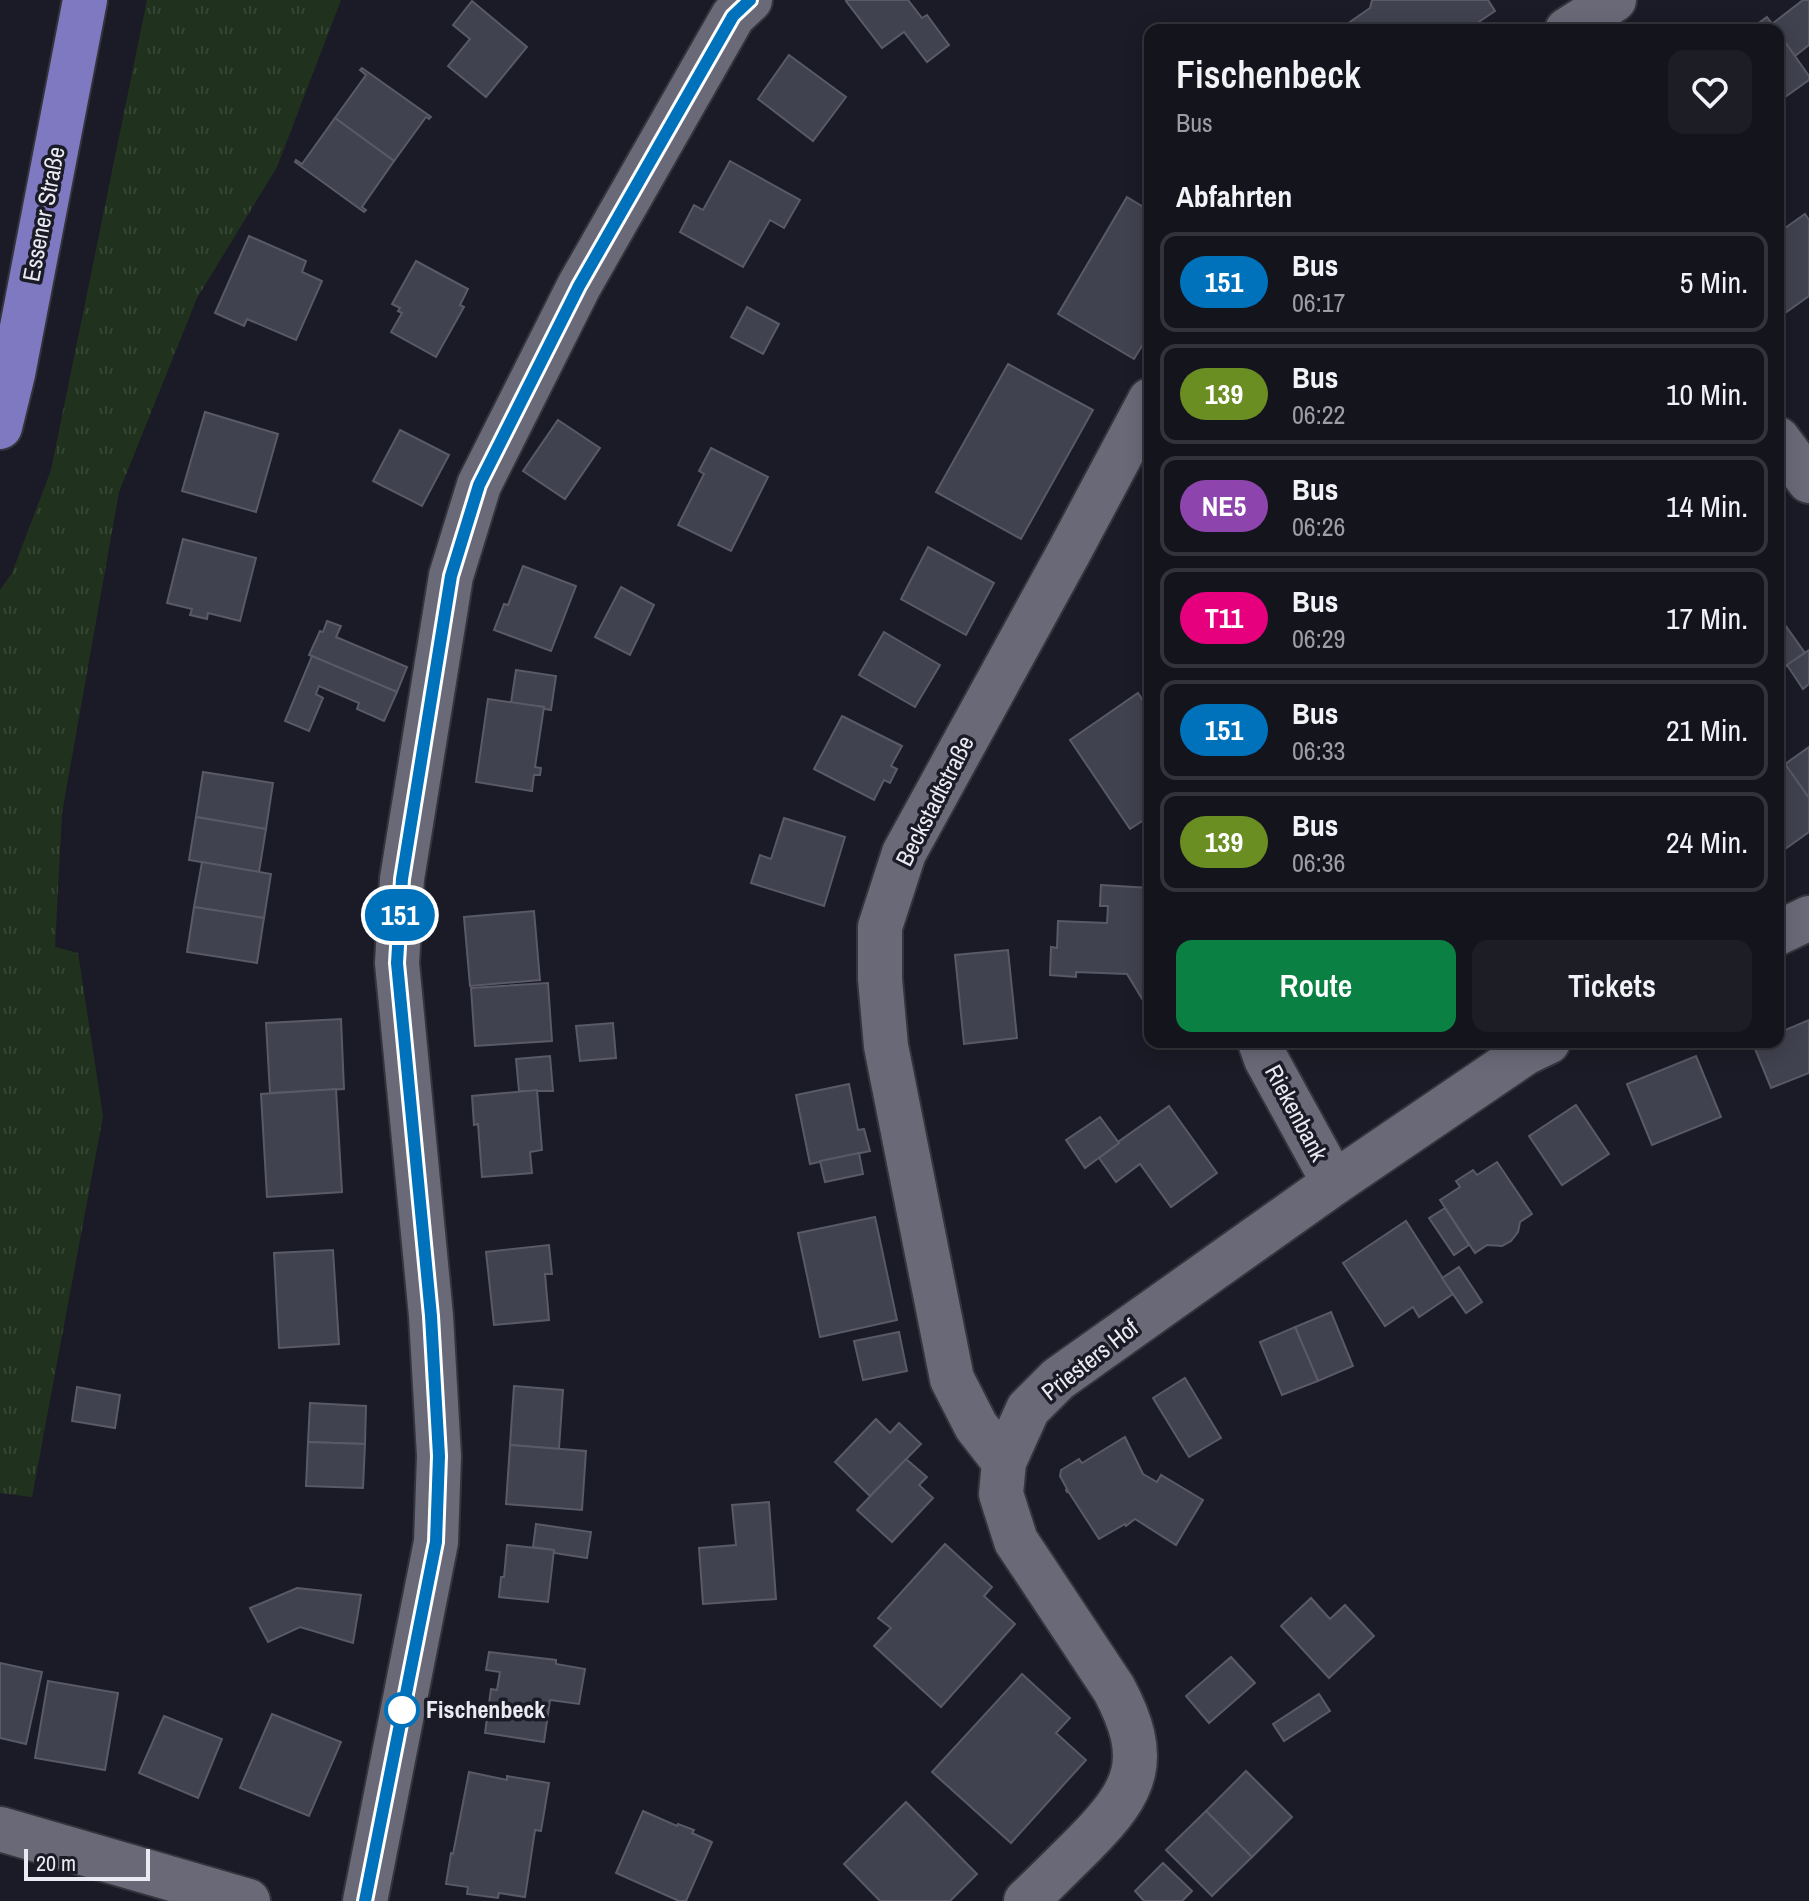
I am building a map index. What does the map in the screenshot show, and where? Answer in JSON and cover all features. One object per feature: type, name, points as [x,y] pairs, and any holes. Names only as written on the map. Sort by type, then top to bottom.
[{"type":"main road","name":"Essener Straße","points":[[0,427],[13,374],[85,0]]},
{"type":"street","points":[[365,1901],[436,1542],[439,1456],[431,1316],[397,963],[402,879],[451,576],[479,485],[579,286],[733,16],[750,0]]},
{"type":"street","points":[[1576,24],[1614,0]]},
{"type":"street","name":"Beckstadtstraße","points":[[1004,1462],[976,1426],[952,1379],[886,1046],[880,979],[880,927],[904,853],[1144,411]]},
{"type":"street","points":[[1784,447],[1809,481]]},
{"type":"street","points":[[1784,930],[1809,918]]},
{"type":"street","name":"Riekenbank","points":[[1262,1048],[1334,1183]]},
{"type":"street","name":"Priesters Hof","points":[[1026,1901],[1110,1819],[1125,1797],[1134,1773],[1135,1744],[1128,1714],[1114,1689],[1016,1541],[1001,1494],[1004,1462],[1028,1409],[1058,1379],[1334,1183],[1535,1048]]},
{"type":"street","points":[[0,1829],[248,1901]]},
{"type":"green space","points":[[147,0],[341,0],[277,167],[197,298],[119,492],[62,813],[55,947],[78,953],[103,1116],[32,1497],[0,1493],[0,590],[12,573],[51,470]]},
{"type":"building","points":[[848,0],[908,0],[922,18],[927,15],[949,45],[927,62],[904,32],[882,48]]},
{"type":"building","points":[[1372,0],[1488,0],[1495,11],[1476,24],[1347,24],[1370,8]]},
{"type":"building","points":[[1803,0],[1809,0],[1809,45],[1795,56],[1784,41],[1784,24],[1772,24]]},
{"type":"building","points":[[472,1],[527,47],[486,97],[448,66],[470,39],[453,25]]},
{"type":"building","points":[[1767,17],[1772,24],[1757,24]]},
{"type":"building","points":[[1784,41],[1809,76],[1809,80],[1784,98]]},
{"type":"building","points":[[789,55],[846,97],[813,141],[758,99]]},
{"type":"building","points":[[362,68],[431,117],[426,117],[394,161],[335,118],[366,75],[360,70]]},
{"type":"building","points":[[335,118],[394,161],[362,207],[366,210],[364,212],[295,162],[302,164]]},
{"type":"building","points":[[730,161],[800,200],[784,228],[770,220],[743,267],[680,232],[694,205],[703,210]]},
{"type":"building","points":[[1127,197],[1144,207],[1144,343],[1134,359],[1058,314]]},
{"type":"building","points":[[1805,214],[1809,220],[1809,296],[1784,314],[1784,229]]},
{"type":"building","points":[[249,236],[306,261],[302,272],[322,281],[296,340],[247,319],[244,326],[215,313]]},
{"type":"building","points":[[416,261],[468,289],[460,305],[464,307],[436,357],[391,332],[402,313],[392,304]]},
{"type":"building","points":[[747,307],[779,324],[763,354],[731,337]]},
{"type":"building","points":[[1008,364],[1093,410],[1021,539],[936,492]]},
{"type":"building","points":[[205,412],[278,434],[256,512],[182,491]]},
{"type":"building","points":[[558,420],[600,448],[565,499],[523,471]]},
{"type":"building","points":[[400,430],[449,455],[422,506],[373,481]]},
{"type":"building","points":[[711,448],[768,477],[731,551],[678,525],[704,474],[699,471]]},
{"type":"building","points":[[183,539],[256,558],[240,621],[208,613],[207,619],[190,615],[192,609],[167,603]]},
{"type":"building","points":[[928,547],[994,583],[966,635],[901,599]]},
{"type":"building","points":[[523,566],[576,586],[551,651],[494,630],[504,604],[508,605]]},
{"type":"building","points":[[621,587],[654,605],[630,655],[595,637]]},
{"type":"building","points":[[327,621],[341,626],[336,637],[407,667],[397,692],[309,655]]},
{"type":"building","points":[[1784,623],[1805,653],[1784,668]]},
{"type":"building","points":[[884,632],[940,665],[915,707],[859,675]]},
{"type":"building","points":[[1809,650],[1809,684],[1803,689],[1787,665]]},
{"type":"building","points":[[312,656],[397,692],[384,721],[357,709],[359,703],[319,686],[316,694],[323,698],[309,731],[285,721]]},
{"type":"building","points":[[516,670],[556,676],[551,710],[511,703]]},
{"type":"building","points":[[1138,693],[1144,702],[1144,820],[1130,829],[1070,740]]},
{"type":"building","points":[[488,699],[544,707],[535,767],[541,768],[540,775],[534,775],[532,791],[476,782]]},
{"type":"building","points":[[842,716],[902,746],[891,766],[897,769],[890,783],[884,780],[874,800],[814,769]]},
{"type":"building","points":[[1809,747],[1809,798],[1785,764]]},
{"type":"building","points":[[1784,765],[1809,798],[1809,832],[1784,850]]},
{"type":"building","points":[[203,772],[273,783],[266,829],[196,817]]},
{"type":"building","points":[[196,817],[266,829],[259,872],[189,860]]},
{"type":"building","points":[[784,818],[845,837],[824,906],[751,883],[760,855],[771,859]]},
{"type":"building","points":[[202,862],[271,874],[264,918],[194,907]]},
{"type":"building","points":[[1101,885],[1144,888],[1144,1002],[1127,974],[1076,972],[1076,977],[1050,975],[1051,947],[1057,948],[1058,921],[1107,923],[1108,906],[1100,906]]},
{"type":"building","points":[[194,907],[264,918],[257,963],[187,952]]},
{"type":"building","points":[[534,911],[540,980],[470,986],[464,917]]},
{"type":"building","points":[[1008,950],[1017,1038],[964,1044],[955,955]]},
{"type":"building","points":[[548,983],[552,1041],[475,1046],[471,988]]},
{"type":"building","points":[[341,1019],[344,1089],[270,1093],[266,1023]]},
{"type":"building","points":[[1809,1020],[1809,1073],[1771,1088],[1755,1048],[1784,1048],[1784,1030]]},
{"type":"building","points":[[613,1023],[616,1058],[580,1061],[576,1026]]},
{"type":"building","points":[[550,1056],[553,1091],[519,1091],[516,1059]]},
{"type":"building","points":[[1696,1056],[1721,1117],[1652,1145],[1627,1084]]},
{"type":"building","points":[[849,1084],[858,1130],[864,1129],[870,1151],[810,1164],[796,1095]]},
{"type":"building","points":[[336,1089],[342,1192],[267,1197],[261,1094]]},
{"type":"building","points":[[537,1090],[542,1150],[530,1152],[532,1173],[482,1177],[478,1124],[474,1125],[472,1096]]},
{"type":"building","points":[[1576,1105],[1609,1154],[1562,1185],[1529,1136]]},
{"type":"building","points":[[1169,1106],[1217,1173],[1171,1207],[1140,1164],[1116,1182],[1099,1158]]},
{"type":"building","points":[[1100,1117],[1119,1143],[1085,1168],[1066,1140]]},
{"type":"building","points":[[859,1153],[863,1174],[825,1182],[820,1161]]},
{"type":"building","points":[[1497,1162],[1532,1214],[1520,1222],[1518,1232],[1511,1241],[1502,1246],[1487,1245],[1475,1253],[1440,1200],[1460,1187],[1456,1181],[1473,1170],[1477,1175]]},
{"type":"building","points":[[1445,1208],[1469,1245],[1454,1255],[1429,1218]]},
{"type":"building","points":[[875,1217],[897,1320],[820,1337],[798,1233]]},
{"type":"building","points":[[1406,1221],[1453,1294],[1419,1317],[1413,1307],[1385,1326],[1343,1263]]},
{"type":"building","points":[[549,1245],[552,1274],[545,1274],[549,1320],[494,1325],[486,1252]]},
{"type":"building","points":[[333,1250],[339,1344],[279,1348],[274,1253]]},
{"type":"building","points":[[1459,1267],[1482,1302],[1466,1313],[1442,1278]]},
{"type":"building","points":[[1331,1312],[1353,1366],[1318,1381],[1295,1327]]},
{"type":"building","points":[[1295,1327],[1318,1381],[1282,1395],[1260,1342]]},
{"type":"building","points":[[899,1332],[907,1371],[863,1380],[854,1341]]},
{"type":"building","points":[[1185,1378],[1221,1438],[1189,1457],[1153,1398]]},
{"type":"building","points":[[514,1386],[563,1390],[559,1449],[510,1445]]},
{"type":"building","points":[[77,1387],[120,1395],[115,1428],[72,1421]]},
{"type":"building","points":[[310,1403],[366,1406],[365,1444],[308,1442]]},
{"type":"building","points":[[876,1419],[890,1433],[899,1423],[921,1444],[870,1496],[835,1462]]},
{"type":"building","points":[[1125,1437],[1143,1474],[1157,1482],[1161,1475],[1203,1500],[1176,1545],[1135,1519],[1099,1539],[1066,1490],[1060,1476],[1061,1470],[1079,1459],[1082,1463]]},
{"type":"building","points":[[308,1442],[365,1444],[363,1488],[306,1486]]},
{"type":"building","points":[[510,1445],[586,1451],[582,1510],[506,1504]]},
{"type":"building","points":[[906,1459],[927,1477],[919,1485],[933,1498],[892,1542],[857,1510]]},
{"type":"building","points":[[769,1502],[776,1599],[703,1604],[699,1548],[736,1545],[732,1505]]},
{"type":"building","points":[[536,1524],[591,1532],[587,1558],[533,1547]]},
{"type":"building","points":[[945,1544],[992,1587],[984,1596],[1015,1624],[941,1707],[874,1646],[891,1628],[878,1618]]},
{"type":"building","points":[[507,1545],[554,1550],[548,1602],[499,1597]]},
{"type":"building","points":[[297,1588],[361,1595],[353,1643],[300,1627],[268,1642],[250,1608]]},
{"type":"building","points":[[1311,1598],[1330,1619],[1345,1605],[1374,1636],[1329,1678],[1281,1626]]},
{"type":"building","points":[[489,1652],[556,1660],[556,1664],[585,1669],[579,1704],[550,1700],[544,1742],[485,1733],[491,1689],[497,1690],[500,1672],[486,1670]]},
{"type":"building","points":[[1231,1657],[1255,1683],[1209,1723],[1186,1696]]},
{"type":"building","points":[[0,1663],[42,1672],[26,1744],[0,1738]]},
{"type":"building","points":[[1022,1674],[1070,1718],[1056,1733],[1086,1760],[1011,1843],[932,1772]]},
{"type":"building","points":[[48,1681],[118,1693],[105,1770],[35,1758]]},
{"type":"building","points":[[1319,1694],[1330,1711],[1284,1741],[1273,1724]]},
{"type":"building","points":[[272,1714],[341,1742],[309,1816],[240,1788]]},
{"type":"building","points":[[164,1716],[222,1739],[198,1798],[139,1773]]},
{"type":"building","points":[[1246,1771],[1292,1817],[1252,1857],[1206,1811]]},
{"type":"building","points":[[469,1772],[507,1780],[507,1776],[549,1783],[541,1831],[535,1830],[525,1897],[499,1893],[498,1898],[467,1894],[468,1887],[446,1884]]},
{"type":"building","points":[[906,1802],[977,1874],[950,1901],[880,1901],[844,1864]]},
{"type":"building","points":[[643,1811],[694,1830],[692,1833],[712,1842],[686,1901],[679,1901],[616,1873]]},
{"type":"building","points":[[1206,1811],[1252,1857],[1212,1896],[1166,1850]]},
{"type":"building","points":[[1163,1863],[1192,1891],[1182,1901],[1144,1901],[1135,1891]]},
{"type":"bus line","name":"151","points":[[365,1901],[436,1542],[439,1456],[431,1316],[397,963],[402,879],[451,576],[479,485],[579,286],[733,16],[750,0]]},
{"type":"place","name":"Fischenbeck","points":[[402,1710]]}]
